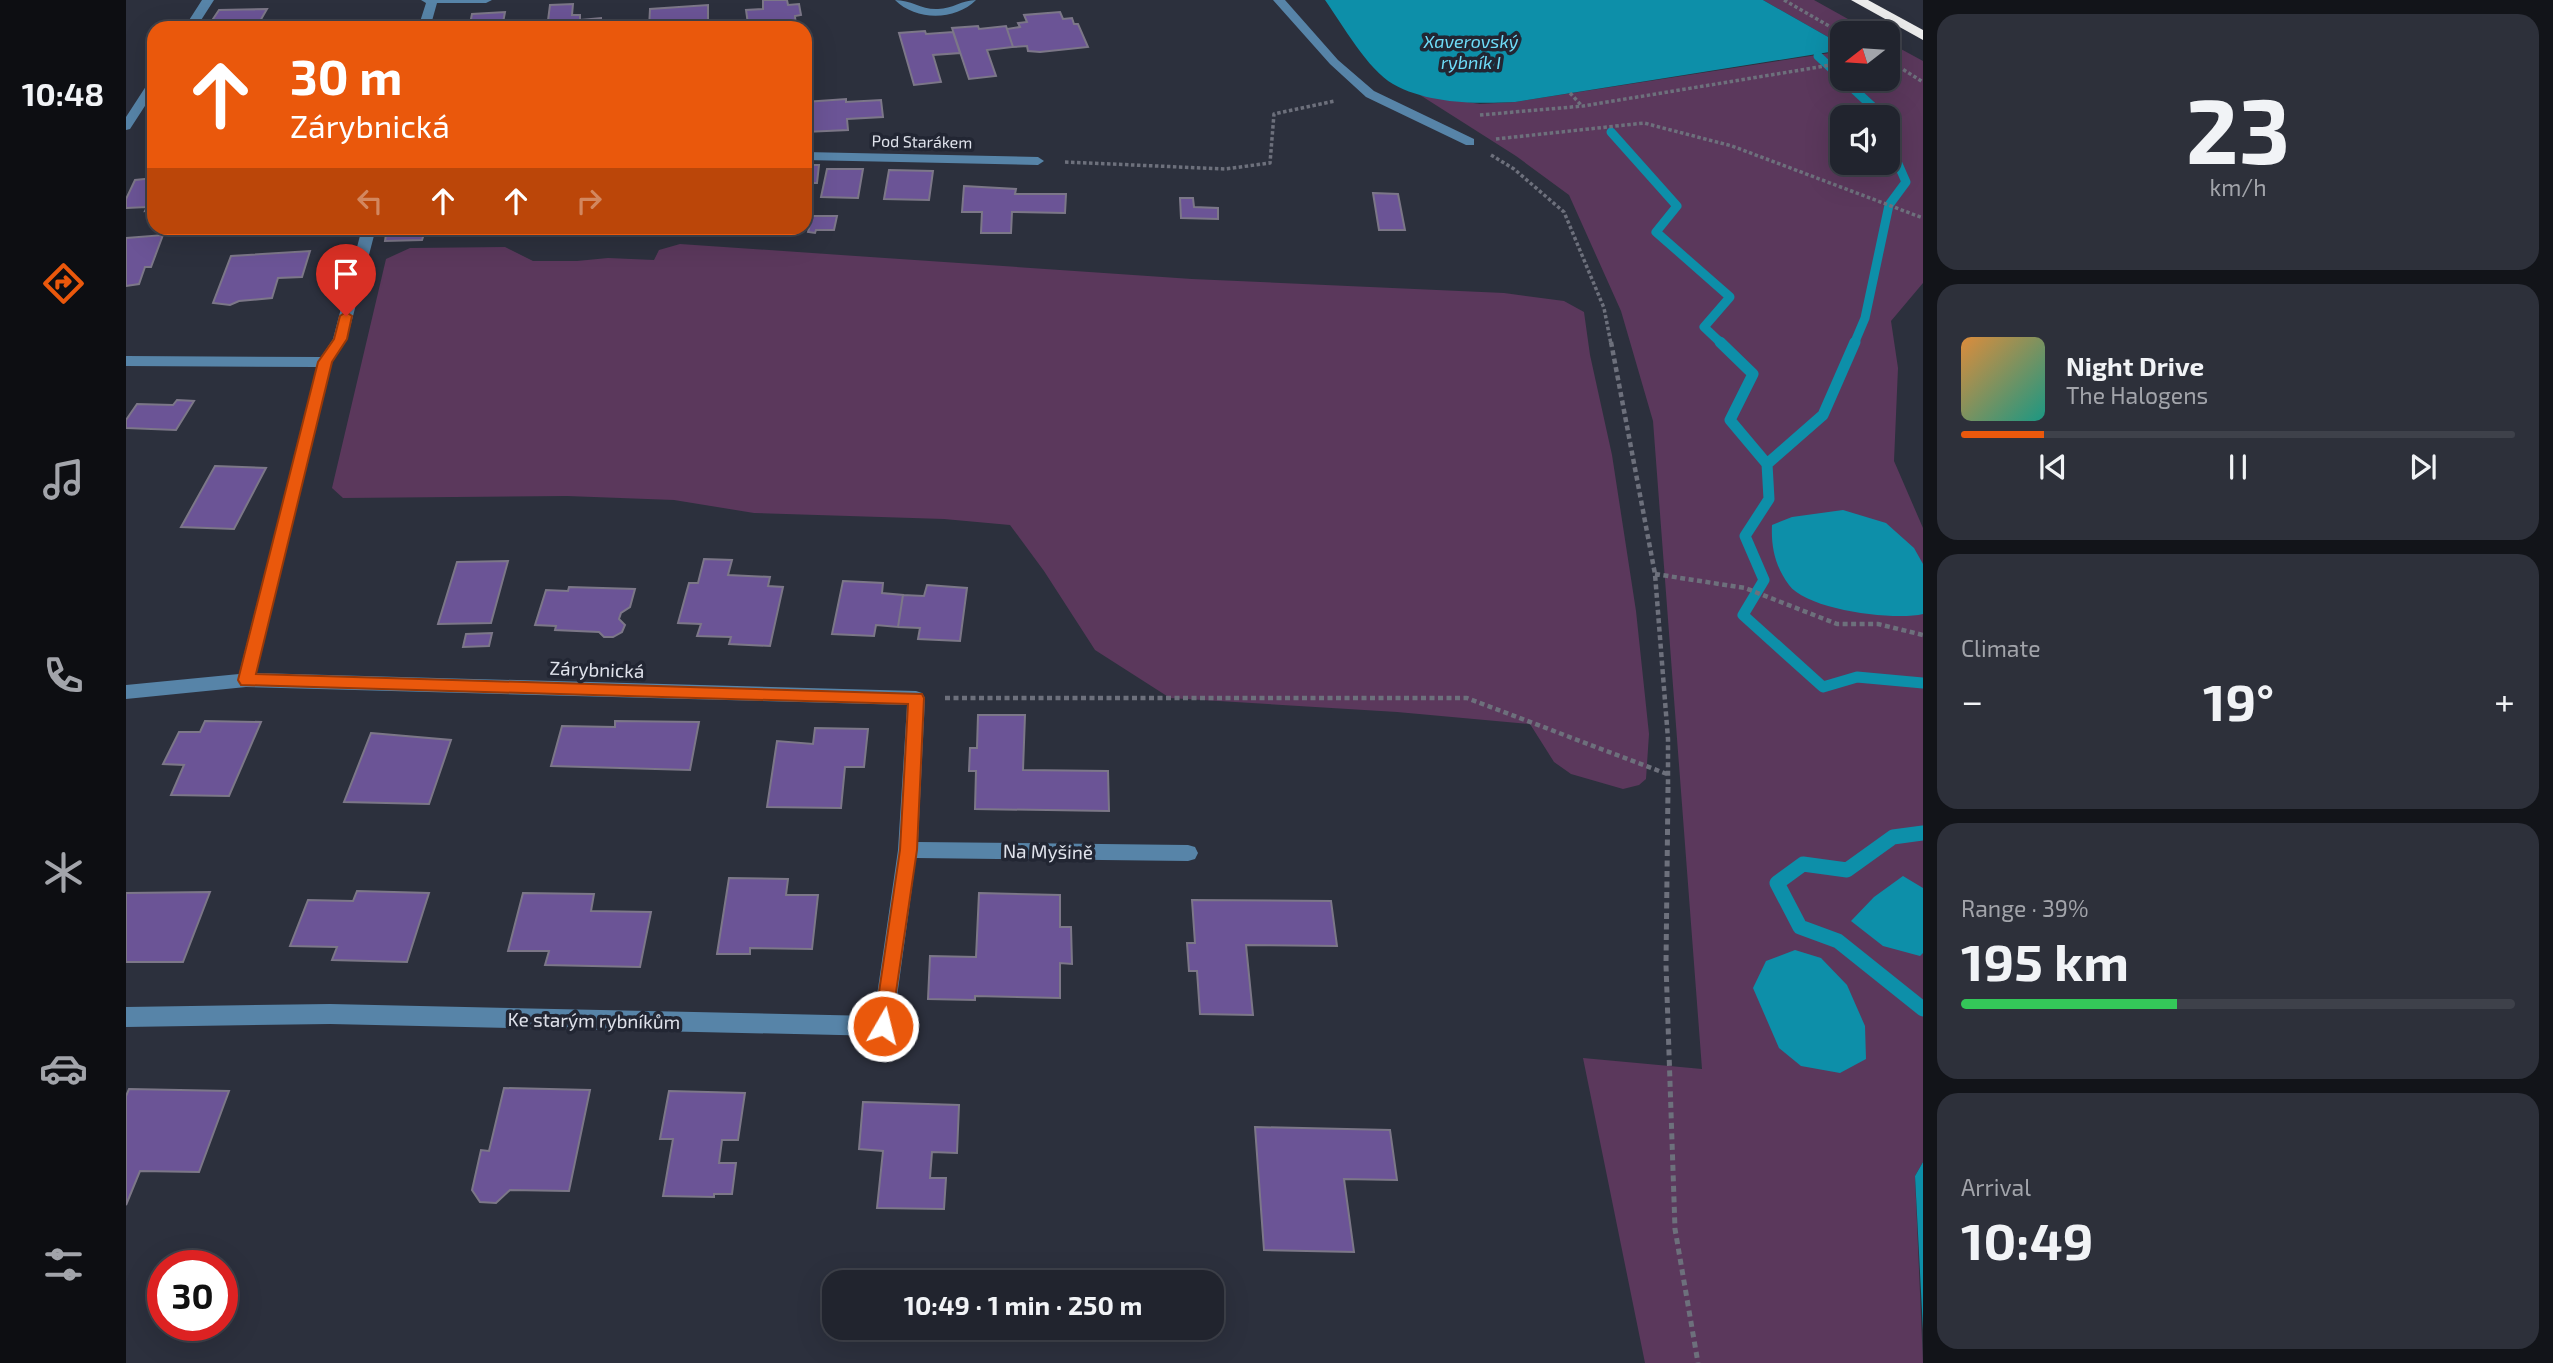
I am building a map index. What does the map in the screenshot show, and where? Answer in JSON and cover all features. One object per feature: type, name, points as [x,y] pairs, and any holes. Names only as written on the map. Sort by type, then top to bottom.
[{"type":"highway","points":[[1858,0],[1923,36]]},
{"type":"street","points":[[194,21],[208,0]]},
{"type":"street","points":[[427,0],[486,0]]},
{"type":"street","points":[[901,0],[917,10],[940,12],[962,7],[970,0]]},
{"type":"street","points":[[1279,0],[1334,62],[1370,94],[1471,142]]},
{"type":"street","points":[[426,21],[432,1]]},
{"type":"street","points":[[126,126],[147,94]]},
{"type":"street","name":"Pod Starákem","points":[[812,156],[1038,161]]},
{"type":"street","points":[[246,680],[325,362],[340,339],[367,235]]},
{"type":"street","points":[[126,361],[325,362]]},
{"type":"street","name":"Zárybnická","points":[[126,692],[246,680],[916,698]]},
{"type":"street","points":[[908,850],[916,698]]},
{"type":"street","name":"Na Myšině","points":[[908,850],[1188,853]]},
{"type":"street","name":"Ke starým rybníkům","points":[[126,1017],[330,1014],[883,1026],[908,850]]},
{"type":"path","points":[[1784,0],[1830,27]]},
{"type":"path","points":[[1478,115],[1491,117],[1583,106],[1830,65]]},
{"type":"path","points":[[1900,68],[1923,82]]},
{"type":"path","points":[[1570,93],[1583,106]]},
{"type":"path","points":[[1038,161],[1226,169],[1270,163],[1274,114],[1370,94]]},
{"type":"path","points":[[1471,142],[1644,123],[1732,146],[1923,218]]},
{"type":"path","points":[[1471,142],[1514,169],[1564,212],[1604,308],[1655,574],[1668,739],[1666,965],[1675,1229],[1698,1363]]},
{"type":"path","points":[[1655,574],[1745,588],[1837,624],[1878,624],[1923,635]]},
{"type":"path","points":[[916,698],[1467,698],[1667,774]]},
{"type":"shaded area","points":[[1763,0],[1814,0],[1852,21],[1830,21],[1830,38]]},
{"type":"shaded area","points":[[1900,49],[1923,61],[1923,283],[1891,321],[1898,368],[1894,461],[1923,528],[1923,1162],[1915,1176],[1923,1363],[1645,1363],[1583,1058],[1702,1069],[1653,421],[1621,311],[1569,195],[1516,156],[1420,95],[1480,104],[1515,102],[1830,53],[1830,91],[1900,91]]},
{"type":"shaded area","points":[[680,244],[1192,279],[1504,293],[1564,301],[1584,312],[1590,355],[1612,455],[1636,611],[1649,734],[1646,779],[1639,785],[1623,789],[1571,774],[1554,762],[1530,724],[1397,712],[1170,698],[1095,650],[1044,571],[1010,525],[944,519],[754,513],[674,500],[567,496],[343,498],[332,488],[386,259],[410,248],[505,247],[533,261],[608,258],[654,260],[659,250]]},
{"type":"water","name":"Xaverovský rybník I","points":[[1325,0],[1763,0],[1830,38],[1830,52],[1515,102],[1485,103],[1437,99],[1407,91],[1384,77],[1356,46]]},
{"type":"water","points":[[1843,510],[1886,523],[1914,548],[1923,564],[1923,614],[1893,616],[1832,607],[1799,594],[1789,585],[1775,556],[1772,525],[1792,517]]},
{"type":"water","points":[[1903,876],[1923,888],[1923,953],[1920,956],[1883,946],[1851,921],[1874,897]]},
{"type":"water","points":[[1795,950],[1821,958],[1847,985],[1865,1026],[1866,1059],[1840,1073],[1801,1066],[1779,1048],[1753,988],[1766,961]]},
{"type":"water","points":[[1923,1162],[1923,1330],[1915,1176]]},
{"type":"building","points":[[763,0],[787,0],[788,5],[799,4],[801,15],[795,16],[795,21],[748,21],[746,10],[763,9]]},
{"type":"building","points":[[573,4],[572,15],[580,15],[580,20],[601,18],[601,21],[548,21],[550,5]]},
{"type":"building","points":[[708,5],[708,21],[649,21],[650,9]]},
{"type":"building","points":[[267,9],[260,21],[212,21],[219,10]]},
{"type":"building","points":[[505,12],[503,21],[471,21],[472,14]]},
{"type":"building","points":[[1060,12],[1063,19],[1072,18],[1074,24],[1078,24],[1088,47],[1040,52],[1028,51],[1027,46],[1013,47],[1007,29],[1020,27],[1018,23],[1027,22],[1024,15]]},
{"type":"building","points":[[978,26],[979,29],[1006,26],[1013,47],[987,50],[996,76],[969,79],[952,28]]},
{"type":"building","points":[[925,31],[926,34],[953,32],[960,53],[933,55],[941,82],[914,85],[899,33]]},
{"type":"building","points":[[881,100],[883,117],[847,119],[848,130],[812,132],[812,101]]},
{"type":"building","points":[[812,165],[819,165],[817,183],[812,183]]},
{"type":"building","points":[[827,169],[863,169],[858,198],[821,197]]},
{"type":"building","points":[[889,170],[933,171],[929,200],[884,199]]},
{"type":"building","points":[[147,179],[147,207],[126,208],[126,199],[135,180]]},
{"type":"building","points":[[964,186],[1016,189],[1015,194],[1066,194],[1065,213],[1012,212],[1011,233],[981,233],[982,212],[962,212]]},
{"type":"building","points":[[1373,193],[1398,194],[1405,230],[1379,230]]},
{"type":"building","points":[[1180,198],[1193,198],[1194,207],[1218,208],[1218,219],[1181,218]]},
{"type":"building","points":[[812,216],[837,216],[834,230],[816,230],[812,233]]},
{"type":"building","points":[[163,235],[151,267],[145,267],[139,284],[126,286],[126,238]]},
{"type":"building","points":[[386,235],[424,235],[422,240],[385,241]]},
{"type":"building","points":[[310,251],[302,277],[278,278],[272,298],[239,301],[230,305],[213,303],[231,256]]},
{"type":"building","points":[[177,400],[194,401],[176,430],[126,428],[126,420],[137,404],[173,405]]},
{"type":"building","points":[[215,466],[266,468],[234,529],[181,527]]},
{"type":"building","points":[[704,559],[732,560],[728,575],[770,577],[768,586],[783,587],[770,646],[729,644],[731,637],[697,636],[701,624],[678,623],[689,583],[698,583]]},
{"type":"building","points":[[508,561],[491,623],[438,624],[457,562]]},
{"type":"building","points":[[843,581],[883,583],[882,593],[903,595],[898,627],[876,625],[874,636],[832,634]]},
{"type":"building","points":[[927,585],[967,588],[960,641],[918,639],[920,628],[898,627],[903,595],[924,596]]},
{"type":"building","points":[[569,587],[635,589],[630,607],[621,613],[619,619],[625,625],[622,632],[613,637],[604,637],[599,632],[555,630],[556,626],[535,625],[546,590],[568,591]]},
{"type":"building","points":[[492,633],[489,646],[463,647],[466,634]]},
{"type":"building","points":[[978,715],[1025,715],[1023,770],[1108,771],[1109,811],[975,809],[976,771],[969,771],[970,748],[977,748]]},
{"type":"building","points":[[205,721],[261,722],[229,796],[171,795],[184,765],[163,764],[179,732],[200,732]]},
{"type":"building","points":[[615,721],[699,722],[690,770],[551,766],[562,726],[615,727]]},
{"type":"building","points":[[815,728],[868,729],[864,767],[845,767],[841,808],[767,807],[777,741],[813,744]]},
{"type":"building","points":[[371,733],[451,740],[429,804],[344,802]]},
{"type":"building","points":[[729,878],[788,879],[786,895],[818,895],[812,949],[750,948],[750,954],[717,954]]},
{"type":"building","points":[[357,891],[429,893],[407,962],[332,960],[337,947],[290,946],[308,900],[353,901]]},
{"type":"building","points":[[210,892],[183,962],[126,962],[126,893]]},
{"type":"building","points":[[523,893],[594,894],[591,911],[651,912],[640,967],[545,965],[549,951],[508,951]]},
{"type":"building","points":[[979,893],[1060,895],[1060,927],[1071,927],[1072,964],[1060,963],[1060,998],[975,996],[975,1000],[928,999],[930,956],[976,957]]},
{"type":"building","points":[[1192,900],[1331,901],[1337,946],[1246,945],[1253,1015],[1200,1014],[1197,971],[1189,971],[1187,943],[1195,943]]},
{"type":"building","points":[[504,1088],[590,1090],[569,1191],[510,1190],[496,1203],[480,1202],[472,1190],[481,1150],[489,1151]]},
{"type":"building","points":[[129,1089],[229,1091],[199,1172],[140,1171],[126,1205],[126,1096]]},
{"type":"building","points":[[669,1091],[745,1093],[738,1140],[722,1140],[719,1163],[736,1163],[732,1194],[714,1194],[714,1197],[663,1196],[673,1139],[660,1139]]},
{"type":"building","points":[[863,1102],[959,1105],[957,1153],[932,1152],[930,1178],[946,1178],[944,1209],[877,1208],[883,1151],[859,1149]]},
{"type":"building","points":[[1255,1127],[1390,1130],[1397,1180],[1344,1179],[1354,1252],[1264,1250]]},
{"type":"waterway","points":[[1818,56],[1871,105]]},
{"type":"waterway","points":[[1611,132],[1677,206],[1656,232],[1730,297],[1704,327],[1722,344]]},
{"type":"waterway","points":[[1854,344],[1865,318],[1889,205],[1906,182],[1900,168]]},
{"type":"waterway","points":[[1720,342],[1753,374],[1730,420],[1767,464]]},
{"type":"waterway","points":[[1767,464],[1823,415],[1855,342]]},
{"type":"waterway","points":[[1767,464],[1769,499],[1745,536],[1764,580],[1743,615],[1823,687],[1857,677],[1923,683]]},
{"type":"waterway","points":[[1923,833],[1893,837],[1847,870],[1803,864],[1777,883],[1800,927],[1838,941],[1923,1009]]},
{"type":"route","points":[[346,316],[340,339],[325,362],[246,680],[916,698],[908,850],[883,1026]]}]
